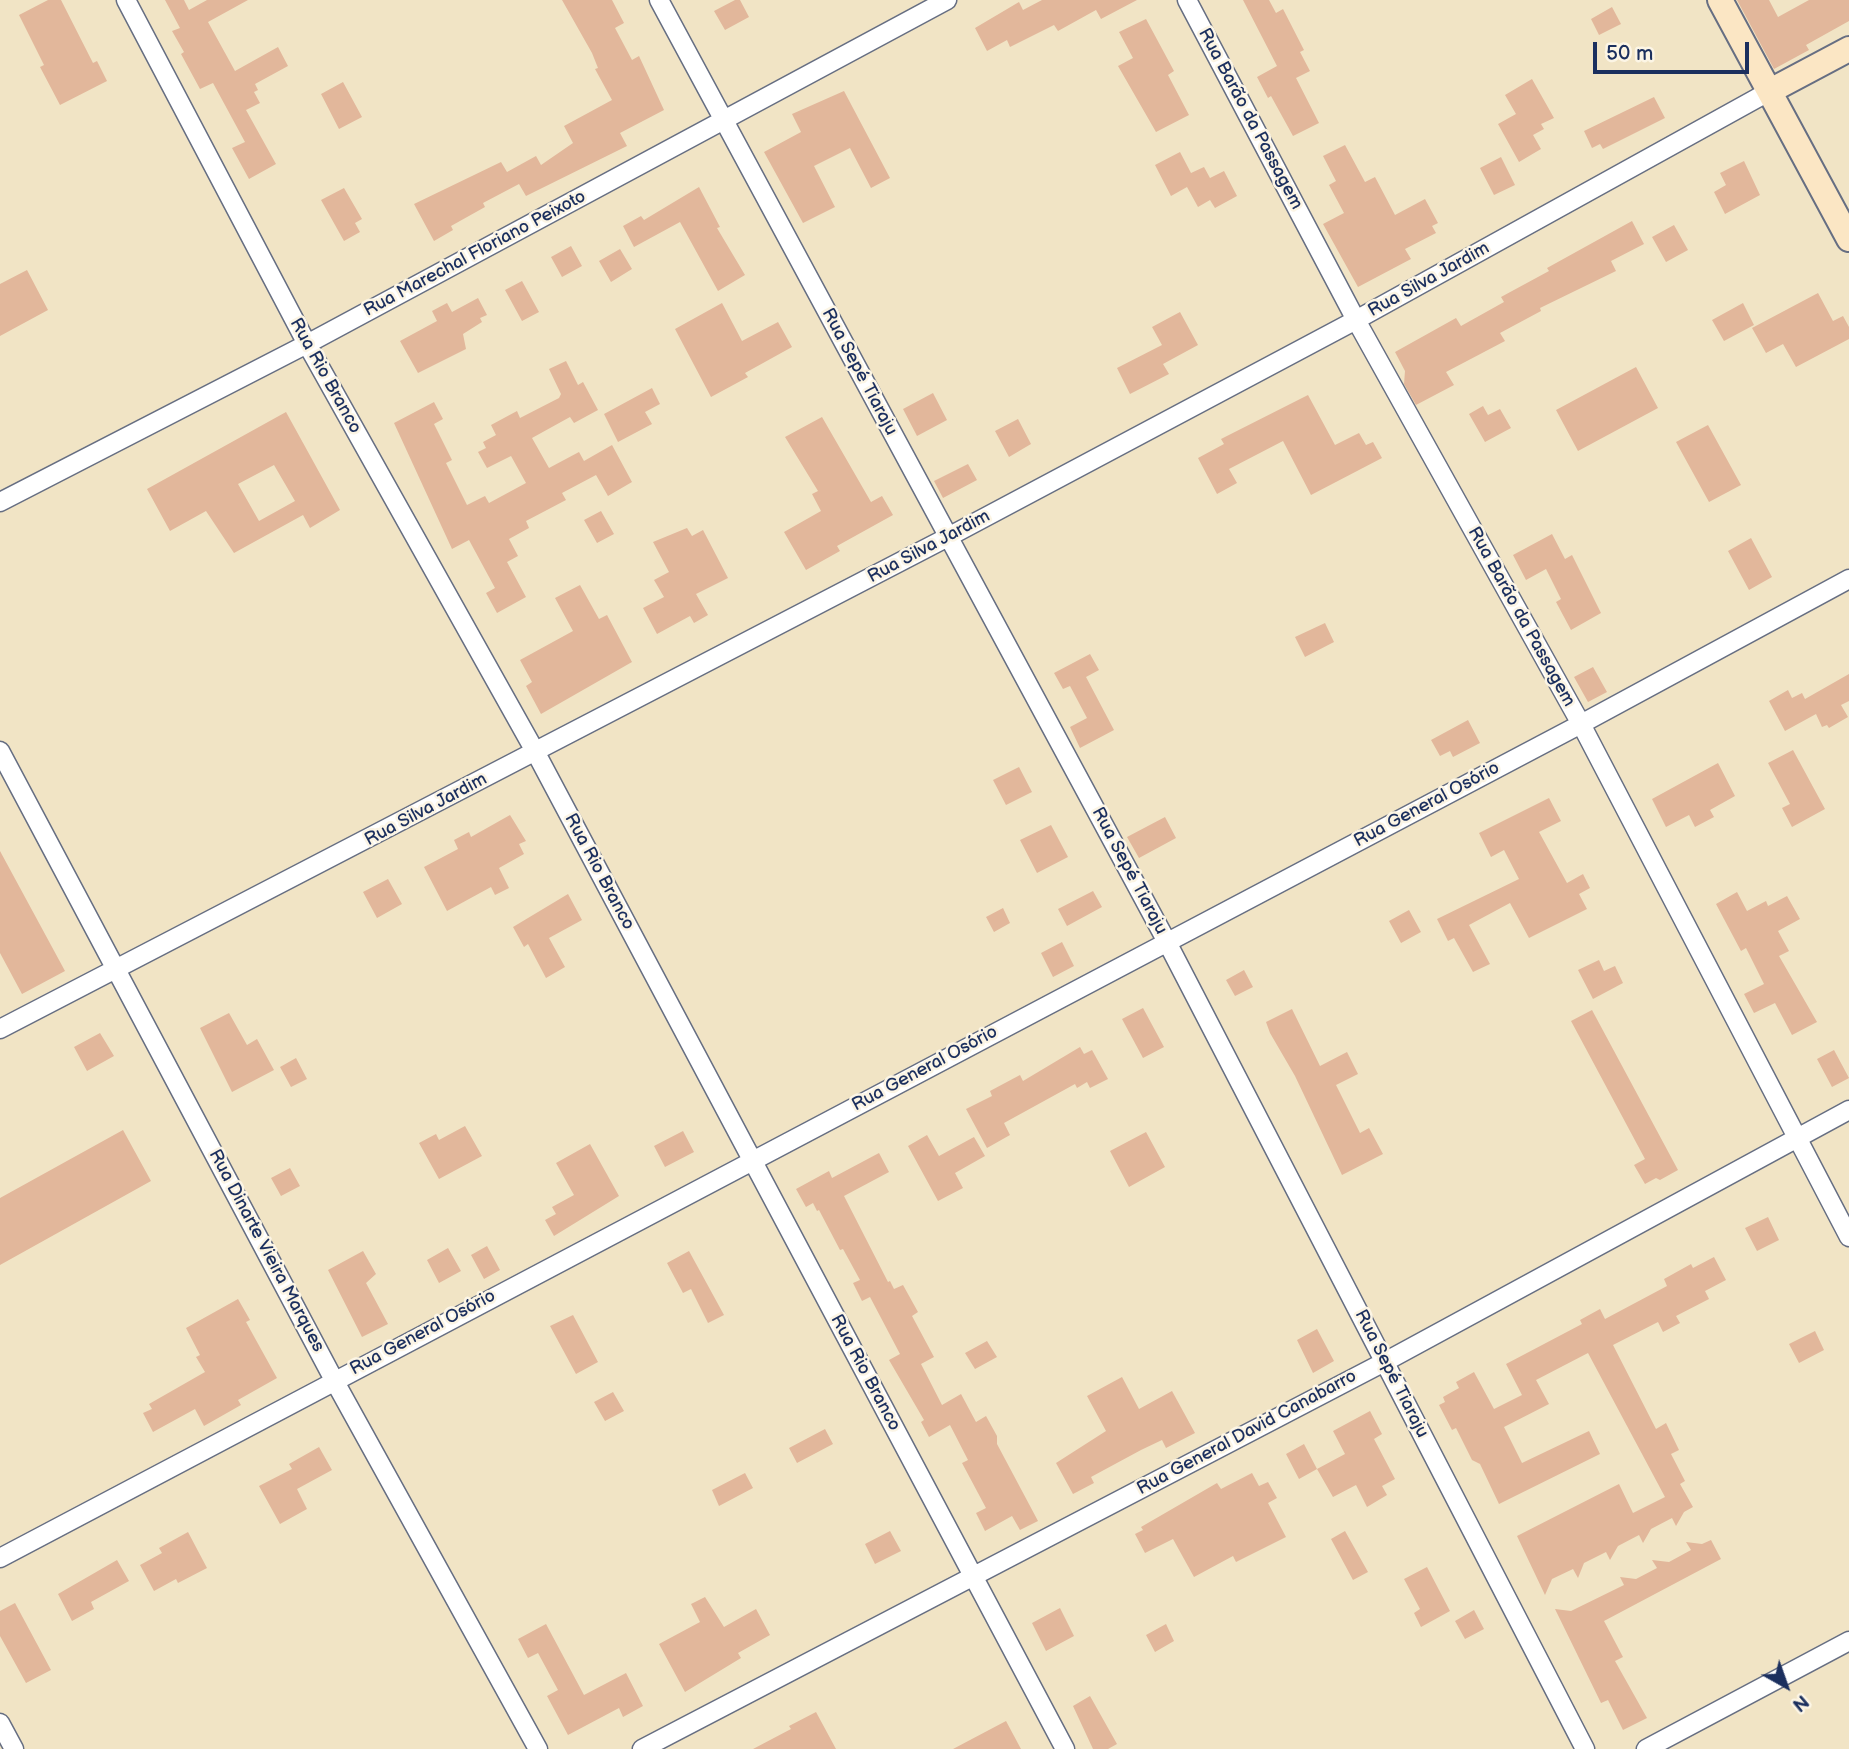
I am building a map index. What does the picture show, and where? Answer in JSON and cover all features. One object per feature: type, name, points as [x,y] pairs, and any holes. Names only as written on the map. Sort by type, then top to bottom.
[{"type":"street","name":"Rua Rio Branco","points":[[126,0],[307,344],[536,753],[750,1161],[975,1575],[1065,1749]]},
{"type":"street","name":"Rua Sepé Tiaraju","points":[[659,0],[1167,942],[1585,1749]]},
{"type":"street","name":"Rua Marechal Floriano Peixoto","points":[[0,502],[307,344],[947,0]]},
{"type":"street","name":"Rua Barão da Passagem","points":[[1186,0],[1356,320],[1580,724],[1849,1237]]},
{"type":"street","points":[[1720,0],[1849,239]]},
{"type":"street","name":"Rua Silva Jardim","points":[[0,1029],[118,971],[948,537],[1356,320],[1849,49]]},
{"type":"street","name":"Rua General Osório","points":[[0,1558],[1580,724],[1849,579]]},
{"type":"street","name":"Rua Dinarte Vieira Marques","points":[[0,751],[334,1380],[538,1749]]},
{"type":"street","name":"Rua General David Canabarro","points":[[642,1749],[1385,1361],[1849,1110]]},
{"type":"street","points":[[1646,1749],[1849,1641]]},
{"type":"street","points":[[0,1723],[14,1749]]},
{"type":"building","points":[[48,0],[61,0],[93,63],[97,61],[107,81],[60,105],[40,67],[44,65],[19,15]]},
{"type":"building","points":[[165,0],[184,0],[189,10],[207,0],[248,0],[208,22],[235,71],[278,47],[288,66],[255,84],[258,90],[254,92],[260,103],[246,110],[276,164],[249,179],[232,148],[245,142],[213,83],[200,89],[181,54],[184,52],[172,31],[180,28]]},
{"type":"building","points":[[562,0],[612,0],[624,23],[615,28],[632,60],[639,56],[664,110],[620,133],[627,146],[526,196],[519,184],[483,203],[485,207],[451,226],[453,230],[434,241],[414,204],[501,162],[507,172],[536,156],[541,165],[573,143],[564,126],[612,100],[595,69],[598,68],[592,53]]},
{"type":"building","points":[[740,0],[749,17],[725,30],[714,11]]},
{"type":"building","points":[[1042,0],[1137,0],[1101,19],[1096,10],[1058,31],[1054,25],[1010,47],[1007,40],[987,51],[975,28],[1019,2],[1023,10]]},
{"type":"building","points":[[1243,0],[1269,0],[1276,13],[1283,9],[1304,50],[1300,52],[1310,71],[1296,78],[1319,123],[1293,136],[1257,77],[1277,66]]},
{"type":"building","points":[[1737,0],[1769,0],[1778,17],[1809,0],[1849,0],[1849,21],[1806,45],[1809,50],[1774,69]]},
{"type":"building","points":[[1612,7],[1621,24],[1599,35],[1591,19]]},
{"type":"building","points":[[1146,19],[1174,71],[1168,75],[1189,115],[1156,132],[1118,66],[1133,58],[1119,32]]},
{"type":"building","points":[[1532,79],[1554,118],[1541,124],[1544,129],[1533,135],[1541,149],[1519,162],[1498,124],[1516,114],[1505,95]]},
{"type":"building","points":[[343,82],[362,117],[339,129],[321,94]]},
{"type":"building","points":[[844,91],[890,178],[871,188],[850,148],[814,166],[835,207],[803,223],[764,152],[801,132],[792,114]]},
{"type":"building","points":[[1654,97],[1665,118],[1603,149],[1600,144],[1592,148],[1584,131]]},
{"type":"building","points":[[1345,145],[1365,182],[1375,177],[1395,215],[1425,199],[1438,223],[1432,226],[1436,233],[1405,249],[1411,259],[1358,287],[1323,224],[1344,213],[1329,185],[1336,181],[1323,156]]},
{"type":"building","points":[[1180,152],[1191,173],[1204,167],[1210,178],[1224,171],[1237,196],[1215,208],[1210,200],[1198,207],[1187,187],[1171,196],[1155,165]]},
{"type":"building","points":[[1501,157],[1515,185],[1494,195],[1480,168]]},
{"type":"building","points":[[1744,161],[1760,195],[1725,214],[1714,192],[1726,185],[1720,173]]},
{"type":"building","points":[[699,187],[720,227],[717,228],[745,275],[718,291],[680,222],[634,247],[623,226],[641,216],[644,220]]},
{"type":"building","points":[[344,188],[362,219],[355,223],[360,232],[344,241],[321,200]]},
{"type":"building","points":[[1632,221],[1644,244],[1611,261],[1616,271],[1540,308],[1541,311],[1500,333],[1505,341],[1446,372],[1454,385],[1416,405],[1404,384],[1405,371],[1395,352],[1456,318],[1461,326],[1504,302],[1501,297],[1549,271],[1547,268]]},
{"type":"building","points":[[1674,225],[1688,250],[1666,262],[1652,237]]},
{"type":"building","points":[[571,246],[582,266],[562,277],[551,257]]},
{"type":"building","points":[[620,249],[632,269],[611,282],[599,261]]},
{"type":"building","points":[[27,270],[48,310],[0,336],[0,284]]},
{"type":"building","points":[[522,281],[539,312],[522,321],[505,290]]},
{"type":"building","points":[[1818,293],[1833,321],[1843,316],[1849,327],[1849,339],[1796,367],[1783,344],[1766,353],[1752,328]]},
{"type":"building","points":[[478,298],[487,315],[480,318],[482,322],[463,334],[466,349],[418,373],[400,341],[437,321],[432,311],[447,303],[452,312]]},
{"type":"building","points":[[722,303],[742,341],[778,322],[792,347],[745,373],[748,377],[711,397],[675,329]]},
{"type":"building","points":[[1743,303],[1754,325],[1724,341],[1712,320]]},
{"type":"building","points":[[1180,312],[1198,345],[1163,364],[1169,374],[1130,394],[1117,368],[1162,345],[1152,327]]},
{"type":"building","points":[[566,361],[578,385],[583,382],[598,410],[574,423],[570,417],[532,438],[549,468],[579,452],[584,461],[612,445],[632,482],[608,496],[596,475],[562,493],[566,500],[526,521],[529,528],[509,539],[518,556],[507,562],[526,597],[497,613],[486,593],[495,588],[469,540],[452,549],[394,423],[434,402],[443,419],[434,424],[452,460],[446,463],[467,505],[485,496],[489,503],[526,483],[511,456],[487,468],[478,452],[486,448],[483,442],[496,435],[491,425],[517,411],[520,418],[559,398],[561,394],[549,369]]},
{"type":"building","points":[[1636,367],[1658,408],[1578,451],[1556,410]]},
{"type":"building","points":[[652,388],[660,404],[645,412],[652,424],[618,442],[604,414]]},
{"type":"building","points":[[933,393],[947,420],[917,436],[903,409]]},
{"type":"building","points":[[1308,395],[1335,445],[1359,433],[1366,445],[1373,442],[1382,458],[1311,495],[1283,441],[1229,469],[1237,483],[1217,494],[1198,458],[1224,444],[1221,439]]},
{"type":"building","points":[[1483,406],[1488,415],[1500,409],[1511,428],[1485,442],[1469,414]]},
{"type":"building","points":[[286,412],[340,510],[310,528],[303,515],[234,553],[206,511],[170,531],[147,489]],"holes":[[[274,465],[295,501],[259,521],[238,484]]]},
{"type":"building","points":[[822,417],[871,502],[882,496],[893,515],[837,546],[840,551],[806,570],[784,532],[821,511],[812,494],[818,491],[785,437]]},
{"type":"building","points":[[1018,419],[1031,444],[1009,457],[995,431]]},
{"type":"building","points":[[1708,425],[1741,485],[1709,502],[1676,442]]},
{"type":"building","points":[[968,464],[977,480],[943,498],[934,481]]},
{"type":"building","points":[[601,511],[614,534],[597,543],[584,520]]},
{"type":"building","points":[[687,528],[692,536],[703,530],[728,578],[696,594],[708,615],[694,623],[690,616],[657,634],[643,608],[664,597],[654,580],[669,572],[653,542]]},
{"type":"building","points":[[1552,534],[1565,559],[1572,555],[1601,613],[1571,630],[1556,602],[1561,599],[1546,569],[1526,580],[1513,555]]},
{"type":"building","points":[[1751,538],[1772,577],[1749,590],[1728,551]]},
{"type":"building","points":[[580,585],[599,619],[607,615],[632,662],[541,714],[526,686],[532,682],[520,660],[573,631],[555,598]]},
{"type":"building","points":[[1325,623],[1334,642],[1305,657],[1295,637]]},
{"type":"building","points":[[1090,654],[1099,670],[1086,677],[1114,730],[1080,748],[1070,727],[1087,718],[1070,686],[1063,689],[1054,673]]},
{"type":"building","points":[[1593,667],[1607,692],[1588,702],[1574,677]]},
{"type":"building","points":[[1849,674],[1849,701],[1841,705],[1848,717],[1829,728],[1827,725],[1822,727],[1816,714],[1785,731],[1769,701],[1788,690],[1792,698],[1802,693],[1805,699]]},
{"type":"building","points":[[1468,720],[1480,743],[1453,757],[1450,751],[1440,756],[1431,740]]},
{"type":"building","points":[[1793,750],[1825,809],[1792,827],[1782,808],[1790,804],[1768,763]]},
{"type":"building","points":[[1718,763],[1735,796],[1710,810],[1714,817],[1695,827],[1689,815],[1666,827],[1652,799]]},
{"type":"building","points":[[1019,767],[1032,792],[1006,805],[993,780]]},
{"type":"building","points":[[1549,798],[1561,821],[1539,832],[1567,883],[1583,874],[1590,888],[1579,894],[1587,909],[1529,938],[1510,903],[1469,925],[1490,964],[1473,972],[1454,938],[1448,941],[1437,919],[1519,879],[1504,850],[1491,857],[1479,833]]},
{"type":"building","points":[[510,815],[526,841],[519,844],[524,854],[499,868],[509,888],[495,895],[491,887],[447,911],[424,867],[458,849],[454,840],[469,832],[471,837]]},
{"type":"building","points":[[1165,817],[1176,838],[1139,858],[1127,837]]},
{"type":"building","points":[[1051,825],[1068,857],[1037,873],[1020,840]]},
{"type":"building","points":[[0,851],[65,971],[22,994],[0,953]]},
{"type":"building","points":[[388,879],[402,904],[377,918],[363,892]]},
{"type":"building","points":[[1093,891],[1102,907],[1067,926],[1058,909]]},
{"type":"building","points":[[1737,892],[1747,911],[1766,901],[1768,906],[1787,896],[1800,919],[1778,931],[1789,951],[1779,956],[1817,1022],[1792,1035],[1775,1003],[1754,1013],[1744,994],[1764,984],[1746,948],[1741,951],[1716,904]]},
{"type":"building","points":[[568,894],[582,920],[549,938],[565,967],[546,978],[528,944],[524,947],[513,927]]},
{"type":"building","points":[[1003,908],[1010,923],[994,932],[986,917]]},
{"type":"building","points":[[1409,910],[1421,932],[1401,943],[1389,921]]},
{"type":"building","points":[[1062,942],[1074,966],[1053,977],[1041,953]]},
{"type":"building","points":[[1599,960],[1604,971],[1615,966],[1623,983],[1593,999],[1578,970]]},
{"type":"building","points":[[1244,970],[1253,987],[1235,996],[1226,980]]},
{"type":"building","points":[[1143,1008],[1164,1047],[1143,1058],[1122,1019]]},
{"type":"building","points":[[1292,1009],[1320,1066],[1347,1052],[1358,1074],[1336,1085],[1360,1133],[1369,1128],[1383,1154],[1342,1175],[1266,1022]]},
{"type":"building","points":[[1592,1010],[1678,1170],[1660,1180],[1656,1178],[1645,1184],[1634,1165],[1645,1159],[1571,1021]]},
{"type":"building","points":[[229,1013],[247,1045],[257,1039],[274,1070],[232,1092],[200,1028]]},
{"type":"building","points":[[100,1033],[114,1056],[87,1071],[74,1047]]},
{"type":"building","points":[[1080,1047],[1084,1054],[1092,1050],[1108,1079],[1090,1088],[1087,1082],[1077,1088],[1075,1084],[1004,1123],[1010,1135],[987,1148],[966,1109],[992,1096],[990,1091],[1020,1075],[1023,1081]]},
{"type":"building","points":[[1834,1050],[1849,1078],[1832,1087],[1817,1059]]},
{"type":"building","points":[[296,1058],[307,1079],[291,1087],[280,1067]]},
{"type":"building","points":[[465,1126],[482,1156],[439,1179],[419,1143],[436,1134],[439,1140]]},
{"type":"building","points":[[123,1130],[151,1181],[0,1265],[0,1198]]},
{"type":"building","points":[[683,1131],[694,1152],[665,1167],[654,1146]]},
{"type":"building","points":[[1146,1132],[1165,1167],[1129,1187],[1110,1151]]},
{"type":"building","points":[[927,1135],[939,1156],[974,1137],[985,1156],[955,1173],[963,1188],[938,1201],[908,1146]]},
{"type":"building","points":[[590,1144],[619,1196],[554,1236],[545,1220],[556,1214],[552,1207],[574,1195],[556,1163]]},
{"type":"building","points":[[879,1153],[889,1172],[844,1196],[888,1282],[890,1281],[894,1289],[903,1285],[918,1312],[912,1316],[934,1357],[921,1364],[942,1405],[961,1394],[976,1422],[986,1416],[997,1436],[997,1444],[1038,1521],[1020,1530],[1012,1516],[985,1531],[976,1513],[986,1508],[962,1463],[968,1460],[950,1425],[929,1437],[921,1422],[924,1420],[889,1360],[900,1354],[870,1297],[862,1301],[853,1283],[860,1280],[843,1249],[840,1250],[819,1210],[817,1211],[813,1203],[806,1207],[796,1189],[829,1171],[832,1178]]},
{"type":"building","points":[[290,1168],[300,1186],[281,1196],[271,1178]]},
{"type":"building","points":[[1768,1217],[1779,1240],[1757,1251],[1745,1228]]},
{"type":"building","points":[[487,1246],[500,1270],[484,1279],[471,1255]]},
{"type":"building","points":[[448,1248],[461,1271],[439,1283],[427,1260]]},
{"type":"building","points":[[363,1251],[376,1274],[366,1283],[388,1324],[362,1337],[328,1270]]},
{"type":"building","points":[[689,1251],[724,1315],[708,1323],[691,1289],[683,1293],[667,1263]]},
{"type":"building","points":[[1714,1257],[1726,1280],[1705,1291],[1709,1299],[1676,1316],[1680,1323],[1663,1332],[1658,1322],[1613,1345],[1656,1429],[1666,1423],[1679,1450],[1671,1454],[1685,1481],[1680,1484],[1693,1507],[1684,1512],[1676,1526],[1672,1518],[1651,1529],[1643,1543],[1639,1535],[1618,1546],[1610,1560],[1606,1552],[1584,1563],[1578,1578],[1573,1569],[1552,1579],[1545,1595],[1517,1536],[1619,1484],[1633,1513],[1665,1497],[1588,1353],[1536,1380],[1549,1404],[1504,1427],[1522,1463],[1589,1431],[1600,1454],[1499,1504],[1480,1464],[1472,1460],[1456,1428],[1452,1430],[1439,1405],[1445,1402],[1443,1397],[1459,1388],[1456,1382],[1474,1372],[1494,1409],[1522,1395],[1506,1364],[1582,1324],[1580,1320],[1600,1309],[1605,1319],[1667,1286],[1664,1279],[1691,1264],[1693,1268]]},
{"type":"building","points":[[238,1299],[250,1320],[246,1322],[277,1378],[238,1400],[241,1405],[204,1426],[195,1409],[153,1432],[143,1413],[152,1409],[149,1404],[205,1372],[196,1357],[200,1355],[186,1328]]},
{"type":"building","points":[[573,1315],[598,1362],[576,1374],[550,1326]]},
{"type":"building","points":[[1317,1329],[1334,1361],[1313,1373],[1297,1340]]},
{"type":"building","points":[[1815,1331],[1824,1350],[1799,1363],[1789,1344]]},
{"type":"building","points":[[987,1341],[997,1357],[975,1369],[965,1353]]},
{"type":"building","points":[[1122,1377],[1139,1409],[1172,1391],[1195,1433],[1166,1448],[1162,1440],[1141,1450],[1091,1477],[1094,1483],[1073,1494],[1056,1463],[1106,1431],[1087,1396]]},
{"type":"building","points":[[613,1392],[624,1411],[605,1421],[594,1402]]},
{"type":"building","points":[[1370,1411],[1382,1434],[1374,1439],[1395,1479],[1382,1486],[1387,1495],[1367,1507],[1356,1485],[1333,1497],[1317,1469],[1345,1454],[1333,1431]]},
{"type":"building","points":[[825,1429],[833,1444],[797,1463],[789,1448]]},
{"type":"building","points":[[1304,1444],[1317,1469],[1299,1479],[1286,1454]]},
{"type":"building","points":[[319,1447],[332,1470],[297,1489],[307,1509],[280,1524],[259,1486],[292,1469],[289,1464]]},
{"type":"building","points":[[745,1473],[753,1488],[719,1506],[712,1490]]},
{"type":"building","points":[[1252,1473],[1259,1486],[1268,1482],[1277,1498],[1268,1503],[1286,1537],[1236,1562],[1233,1556],[1194,1577],[1173,1539],[1145,1553],[1135,1534],[1143,1530],[1141,1527],[1217,1483],[1221,1489]]},
{"type":"building","points":[[890,1531],[901,1551],[875,1564],[865,1544]]},
{"type":"building","points":[[1345,1531],[1368,1572],[1353,1580],[1331,1539]]},
{"type":"building","points":[[188,1532],[207,1568],[178,1583],[176,1579],[154,1591],[140,1565],[162,1553],[159,1548]]},
{"type":"building","points":[[1711,1540],[1721,1559],[1604,1621],[1623,1657],[1615,1661],[1647,1718],[1623,1730],[1608,1700],[1601,1703],[1555,1609],[1571,1611],[1624,1585],[1620,1577],[1636,1579],[1657,1568],[1652,1560],[1669,1562],[1691,1550],[1686,1542],[1702,1544]]},
{"type":"building","points":[[117,1560],[129,1581],[91,1602],[94,1609],[72,1621],[58,1594]]},
{"type":"building","points":[[1427,1567],[1450,1611],[1421,1627],[1414,1613],[1420,1609],[1404,1579]]},
{"type":"building","points":[[705,1597],[724,1627],[756,1609],[770,1635],[738,1653],[741,1658],[685,1692],[659,1644],[700,1622],[691,1604]]},
{"type":"building","points":[[15,1603],[51,1670],[26,1683],[0,1636],[0,1611]]},
{"type":"building","points":[[1060,1608],[1074,1636],[1046,1651],[1032,1623]]},
{"type":"building","points":[[1474,1610],[1484,1629],[1465,1639],[1455,1621]]},
{"type":"building","points":[[546,1624],[584,1695],[626,1673],[643,1706],[623,1717],[619,1708],[568,1735],[547,1696],[558,1690],[538,1653],[528,1658],[518,1639]]},
{"type":"building","points":[[1166,1624],[1174,1641],[1155,1652],[1146,1635]]},
{"type":"building","points":[[1090,1696],[1117,1744],[1108,1749],[1093,1749],[1073,1706]]},
{"type":"building","points":[[816,1712],[836,1749],[753,1749],[791,1729],[789,1726]]},
{"type":"building","points":[[1006,1721],[1021,1749],[953,1749]]}]
